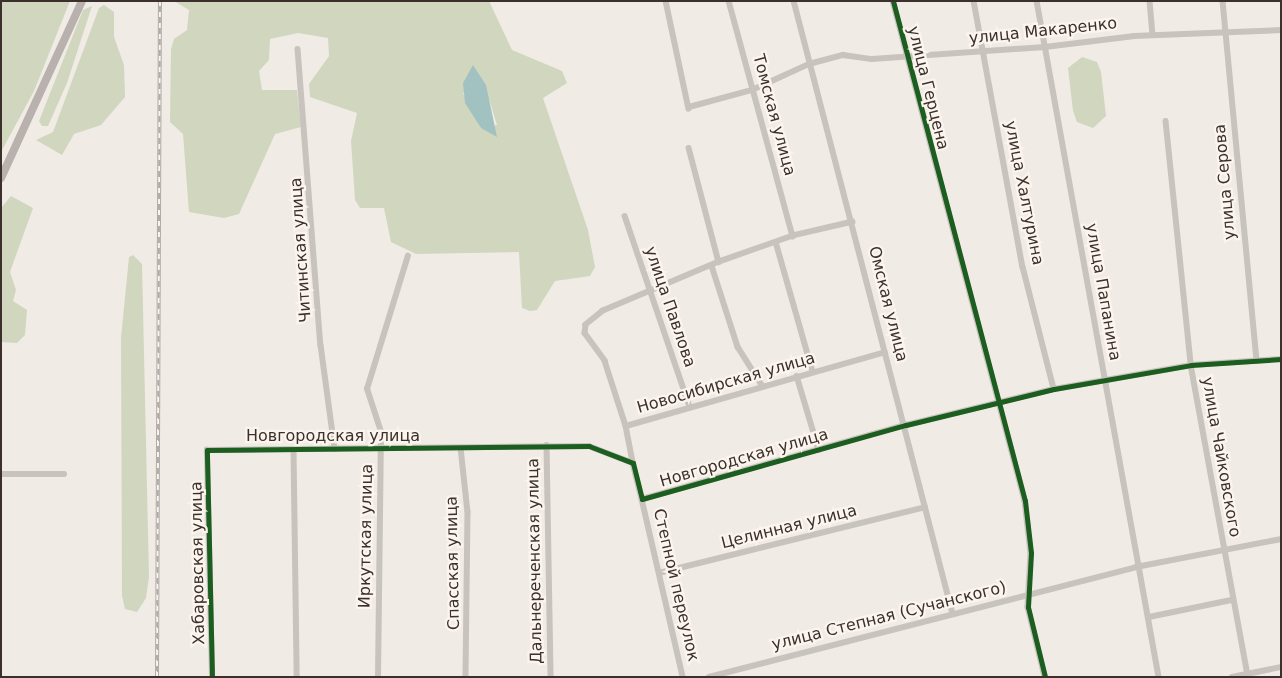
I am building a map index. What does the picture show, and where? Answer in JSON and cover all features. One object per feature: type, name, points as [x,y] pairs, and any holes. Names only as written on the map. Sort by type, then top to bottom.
[{"type":"main road","points":[[1,178],[82,1]]},
{"type":"street","name":"улица Макаренко","points":[[666,1],[688,109],[752,90],[809,64],[843,55],[862,59],[1045,47],[1153,35],[1281,30]]},
{"type":"street","name":"Томская улица","points":[[729,1],[793,236]]},
{"type":"street","name":"Омская улица","points":[[794,1],[809,64],[854,222],[885,352],[906,425],[953,614]]},
{"type":"street","name":"улица Герцена","points":[[893,1],[905,55],[1025,501],[1031,553],[1028,595],[1045,677]]},
{"type":"street","name":"улица Халтурина","points":[[974,1],[1023,267],[1054,389]]},
{"type":"street","name":"улица Папанина","points":[[1037,1],[1136,567],[1149,617],[1159,677]]},
{"type":"street","points":[[1150,1],[1153,35]]},
{"type":"street","name":"улица Серова","points":[[1223,1],[1257,360]]},
{"type":"street","name":"Читинская улица","points":[[298,49],[321,345],[335,450]]},
{"type":"street","name":"улица Чайковского","points":[[1166,121],[1190,365],[1232,600],[1248,675]]},
{"type":"street","points":[[689,148],[719,262]]},
{"type":"street","name":"улица Павлова","points":[[625,216],[690,407]]},
{"type":"street","points":[[650,291],[719,262],[793,236],[854,222]]},
{"type":"street","points":[[776,242],[813,372]]},
{"type":"street","name":"Иркутская улица","points":[[378,677],[381,449],[379,422],[367,389],[369,372],[408,256]]},
{"type":"street","points":[[712,266],[738,347],[762,385]]},
{"type":"street","name":"Новосибирская улица","points":[[650,291],[603,310],[586,325],[586,339],[605,361],[614,383],[626,426],[762,385],[885,352]]},
{"type":"street","name":"Новгородская улица","points":[[207,450],[589,446],[633,463],[642,500],[906,425],[1054,389],[1190,365],[1281,359]]},
{"type":"street","points":[[798,376],[819,450]]},
{"type":"street","points":[[626,426],[633,463]]},
{"type":"street","name":"Дальнереченская улица","points":[[547,445],[551,677]]},
{"type":"street","name":"Спасская улица","points":[[461,448],[468,512],[466,677]]},
{"type":"street","name":"Хабаровская улица","points":[[207,450],[212,677]]},
{"type":"street","points":[[294,450],[297,677]]},
{"type":"street","points":[[1,474],[64,474]]},
{"type":"street","name":"Степной переулок","points":[[642,500],[683,677]]},
{"type":"street","name":"Целинная улица","points":[[659,573],[925,507]]},
{"type":"street","name":"улица Степная (Сучанского)","points":[[709,677],[1136,567],[1281,539]]},
{"type":"street","points":[[1149,617],[1232,600]]},
{"type":"street","points":[[1232,677],[1281,667]]},
{"type":"green space","points":[[1,1],[70,1],[34,91],[1,152]]},
{"type":"green space","points":[[174,1],[489,1],[512,50],[562,71],[567,83],[543,98],[588,230],[595,267],[590,276],[555,281],[537,310],[530,311],[522,308],[519,252],[416,254],[391,242],[384,208],[360,208],[355,200],[351,141],[357,113],[310,97],[309,84],[329,56],[328,38],[298,33],[270,39],[269,60],[259,71],[262,90],[297,90],[301,127],[275,134],[239,214],[224,218],[189,212],[183,134],[170,122],[171,49],[174,39],[187,30],[189,10]],"holes":[[[463,93],[489,99],[497,125],[481,128]]]},
{"type":"green space","points":[[104,5],[114,12],[114,37],[124,65],[125,97],[101,125],[74,134],[62,155],[36,140],[53,132],[99,8]]},
{"type":"green space","points":[[92,6],[67,83],[48,126],[42,126],[39,121],[83,10]]},
{"type":"green space","points":[[1082,57],[1097,62],[1101,72],[1106,116],[1093,128],[1077,122],[1073,111],[1068,68]]},
{"type":"green space","points":[[11,196],[33,208],[10,272],[16,290],[13,301],[27,310],[25,335],[17,343],[1,342],[1,208]]},
{"type":"green space","points":[[133,255],[142,264],[149,577],[146,598],[137,612],[125,609],[122,596],[121,338],[129,257]]},
{"type":"water","points":[[473,65],[486,85],[497,137],[481,128],[465,103],[463,83]]},
{"type":"railway","points":[[157,677],[160,1]]},
{"type":"cycle path","points":[[893,1],[1025,501],[1031,553],[1028,607],[1045,677]]},
{"type":"cycle path","points":[[212,677],[207,450],[589,446],[633,463],[642,499],[906,425],[1054,389],[1191,365],[1281,359]]}]
